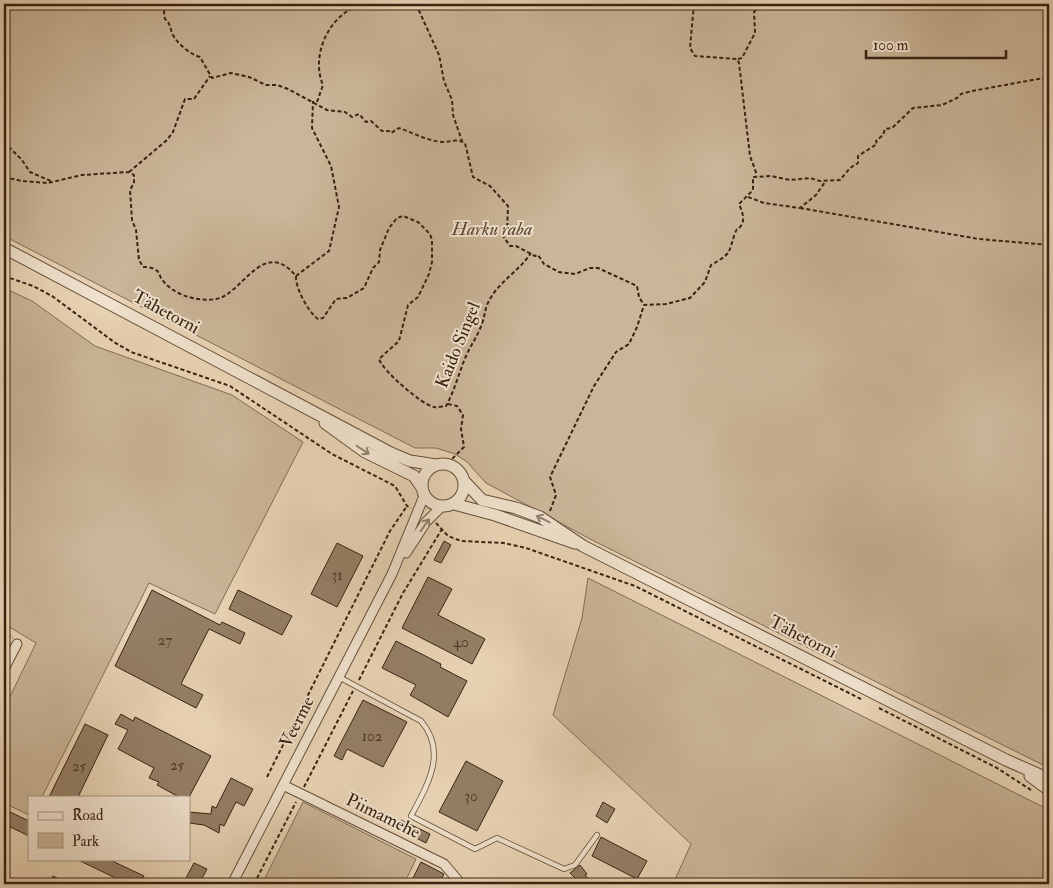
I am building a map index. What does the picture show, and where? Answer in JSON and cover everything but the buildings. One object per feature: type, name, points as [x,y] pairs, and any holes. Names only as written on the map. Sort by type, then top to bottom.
[{"type":"street","name":"Tähetorni","points":[[4,248],[392,453],[410,461],[436,465]]},
{"type":"street","name":"Tähetorni","points":[[310,410],[365,452],[414,476],[423,492]]},
{"type":"street","points":[[445,464],[454,467],[461,474],[465,482],[463,495],[454,504],[441,507],[430,502],[423,492],[425,474],[436,465],[445,464]]},
{"type":"street","name":"Tähetorni","points":[[465,482],[482,500],[516,508],[540,517],[583,546],[1006,760],[1049,779]]},
{"type":"street","name":"Veerme","points":[[232,884],[392,574],[419,512],[423,492]]},
{"type":"street","name":"Tähetorni","points":[[454,504],[481,511],[583,546]]},
{"type":"street","name":"Veerme","points":[[392,574],[430,518],[441,507]]},
{"type":"street","points":[[4,669],[17,644]]},
{"type":"street","name":"Tähetorni","points":[[1006,760],[1046,794]]},
{"type":"street","name":"Piimamehe","points":[[283,785],[444,864],[461,884]]},
{"type":"lane","points":[[339,677],[421,721],[428,729],[433,743],[433,775],[411,816],[475,849],[497,838],[564,869],[575,865],[597,835]]},
{"type":"path","points":[[164,4],[165,19],[169,23],[174,36],[194,56],[200,57],[210,76],[215,78],[231,73],[245,78],[249,77],[266,85],[277,85],[327,110],[345,112],[352,117],[359,114],[366,122],[371,121],[382,131],[389,131],[391,133],[399,128],[419,137],[443,142],[462,141]]},
{"type":"path","points":[[316,103],[323,85],[318,72],[321,46],[342,15],[357,6],[375,4]]},
{"type":"path","points":[[416,4],[439,55],[452,100],[453,115],[462,141],[465,143],[464,147],[473,178],[490,186],[508,206],[507,232],[503,236],[505,240],[510,246],[531,252],[535,256],[538,255],[544,264],[559,272],[575,274],[590,268],[598,268],[630,281],[637,286],[639,297],[644,305],[638,327],[628,344],[616,352],[594,386],[550,478],[556,496],[548,516]]},
{"type":"path","points":[[694,4],[690,48],[695,56],[736,59],[742,58],[755,33],[754,12],[762,4]]},
{"type":"path","points":[[736,59],[743,84],[750,156],[757,175]]},
{"type":"path","points":[[129,172],[167,140],[173,132],[185,99],[194,98],[210,76]]},
{"type":"path","points":[[644,305],[685,301],[700,289],[709,275],[711,266],[721,261],[733,245],[736,230],[743,221],[739,204],[748,196],[754,186],[751,179],[757,175],[782,179],[789,178],[790,180],[810,178],[825,182],[840,180],[850,168],[858,163],[858,156],[877,144],[876,141],[883,136],[885,129],[892,128],[914,108],[942,105],[972,90],[1049,77]]},
{"type":"path","points":[[4,177],[22,181],[53,182],[82,175],[129,172],[134,175],[130,202],[132,220],[136,230],[139,260],[143,267],[154,269],[160,273],[161,278],[175,291],[186,296],[218,299],[231,291],[255,268],[270,264],[281,264],[290,268],[296,276],[329,251],[339,207],[331,166],[312,128],[312,101]]},
{"type":"path","points":[[4,142],[22,160],[30,172],[53,182]]},
{"type":"path","points":[[800,208],[816,195],[825,182]]},
{"type":"path","points":[[748,196],[764,203],[979,240],[1049,245]]},
{"type":"path","name":"Kaido Singel","points":[[296,276],[295,285],[312,315],[318,319],[323,318],[336,299],[347,298],[364,288],[373,268],[379,262],[380,250],[389,228],[396,218],[403,216],[424,227],[432,240],[432,262],[429,274],[418,297],[408,305],[399,341],[379,359],[384,369],[411,394],[434,407],[446,406],[448,404],[457,406],[463,415],[461,429],[464,447],[452,458]]},
{"type":"path","name":"Kaido Singel","points":[[448,404],[459,380],[466,356],[483,322],[484,311],[491,296],[509,277],[522,267],[531,252]]},
{"type":"path","points":[[4,276],[33,286],[52,296],[114,342],[131,352],[230,386],[332,454],[395,486],[407,506],[419,512]]},
{"type":"path","points":[[267,777],[386,539],[407,506]]},
{"type":"path","points":[[430,518],[448,536],[461,541],[504,543],[526,548],[635,586],[867,702]]},
{"type":"path","points":[[254,884],[403,593],[442,529]]},
{"type":"path","points":[[876,707],[997,768],[1034,793]]},
{"type":"path","points":[[1046,794],[1049,802]]},
{"type":"green space","name":"Harku raba","points":[[4,4],[1049,4],[1049,768],[590,539],[486,483],[467,462],[455,454],[436,448],[415,448],[4,236]]},
{"type":"green space","points":[[4,288],[32,301],[95,346],[232,395],[303,442],[215,614],[149,583],[42,796],[28,796],[28,815],[4,803],[4,709],[36,643],[6,625],[4,627]]},
{"type":"green space","points":[[588,578],[1049,810],[1049,884],[673,884],[691,844],[553,715],[582,618]]},
{"type":"green space","points":[[303,802],[416,859],[404,884],[262,884]]}]
